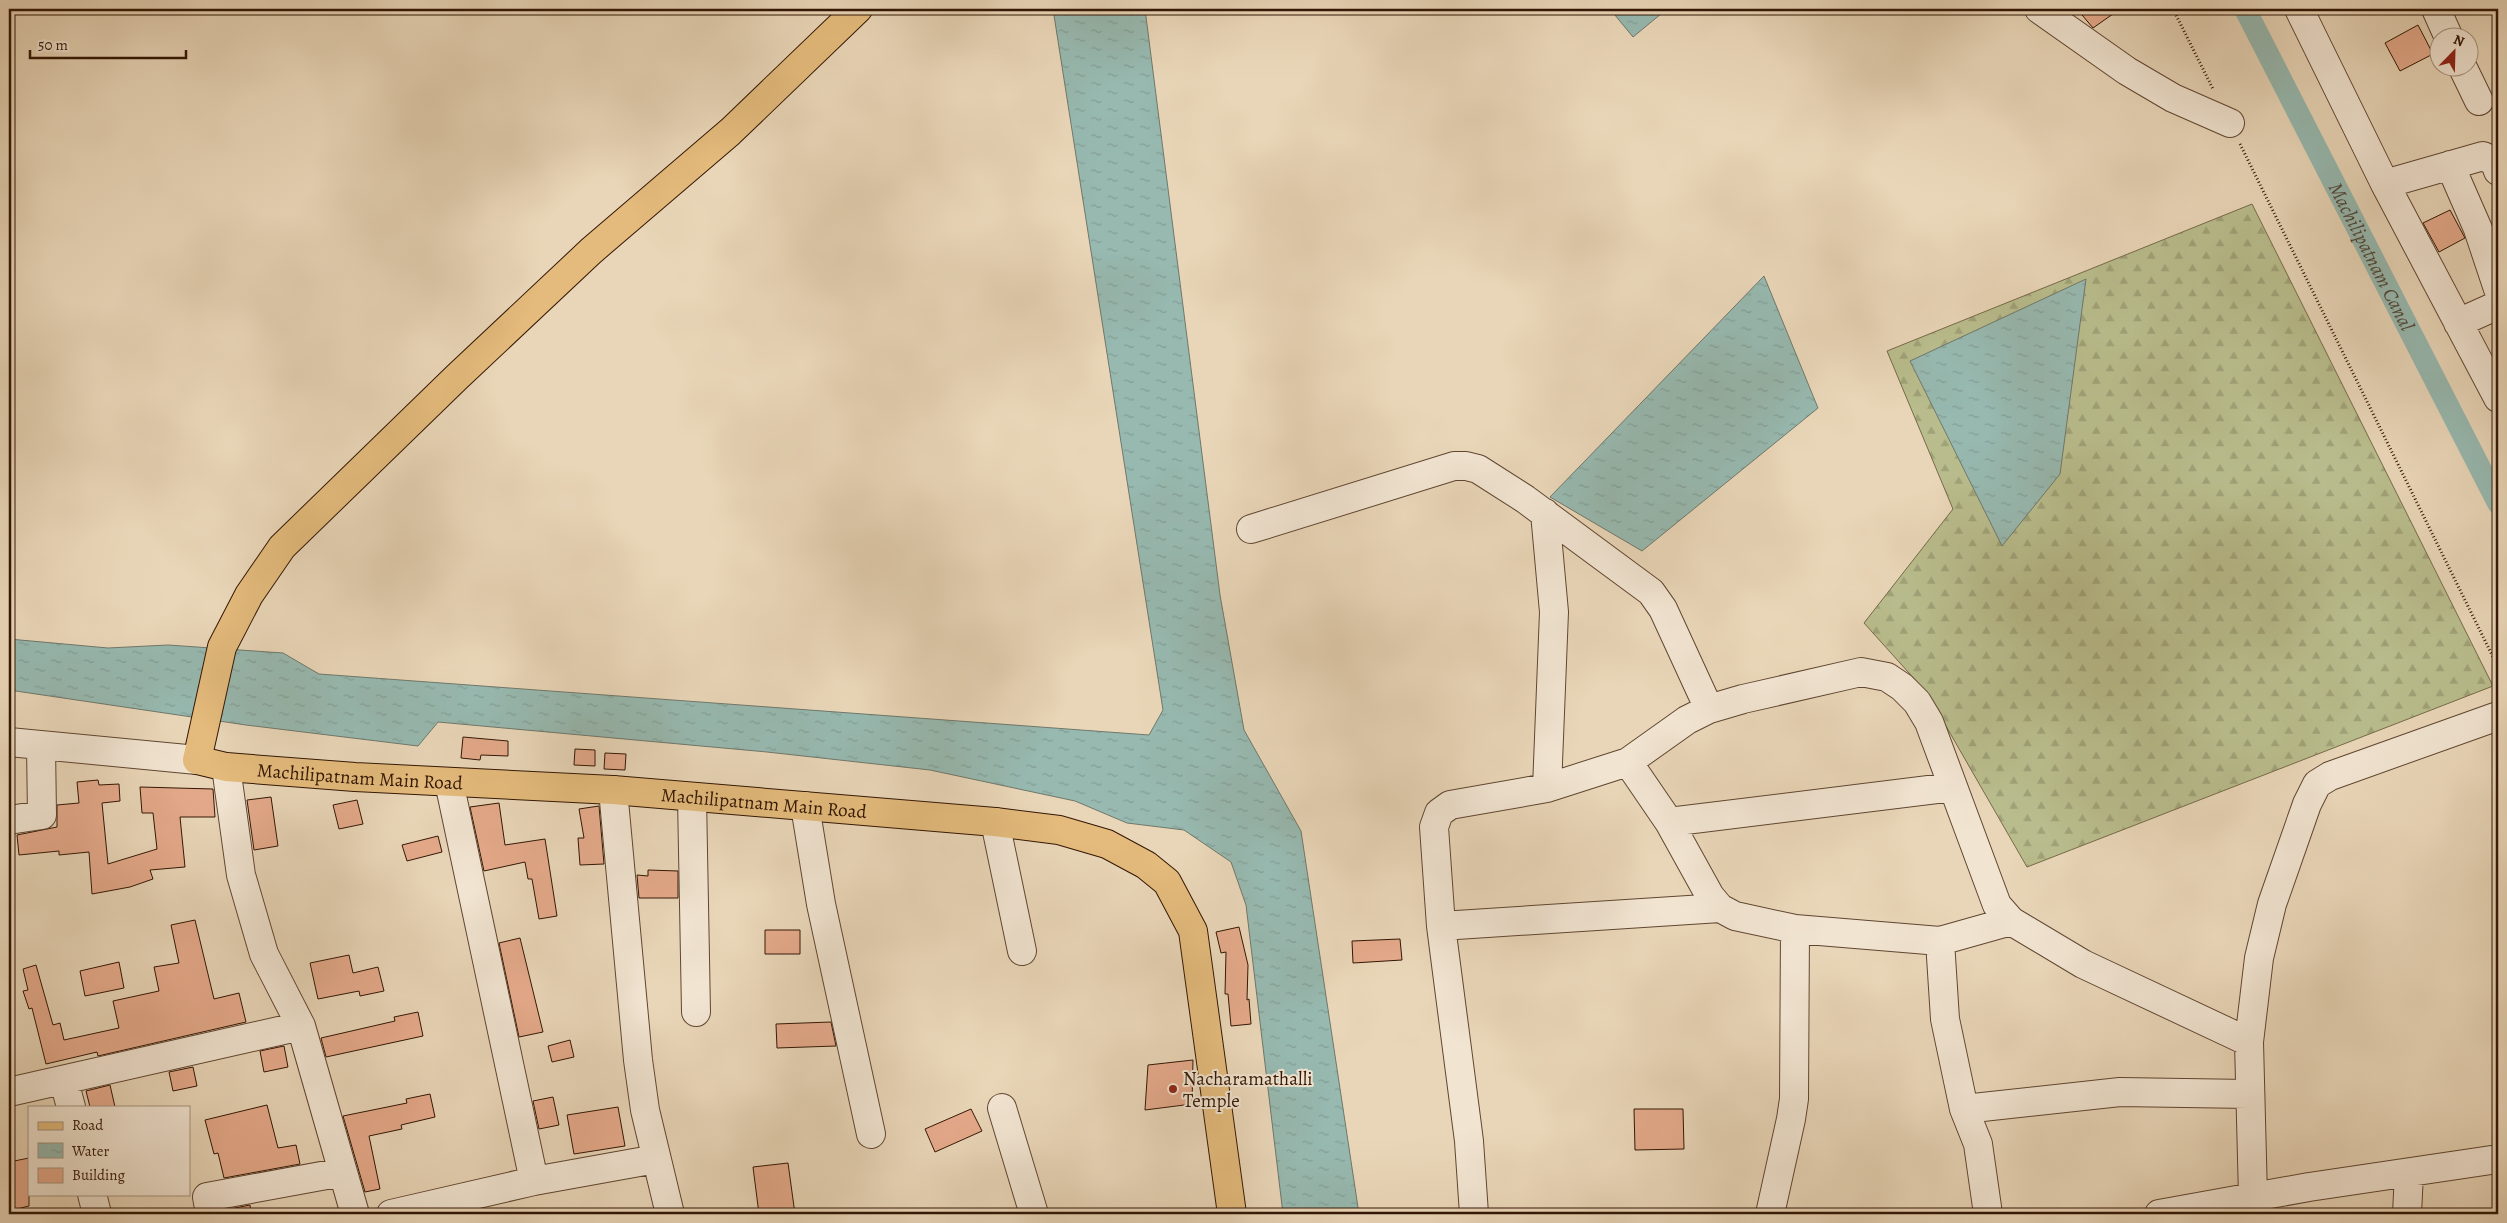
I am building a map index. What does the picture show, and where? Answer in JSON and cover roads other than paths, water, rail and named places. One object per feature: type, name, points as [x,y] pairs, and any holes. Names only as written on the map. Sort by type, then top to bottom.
[{"type":"main road","points":[[198,751],[222,647],[249,595],[282,547],[457,377],[591,251],[730,132],[849,12]]},
{"type":"main road","name":"Machilipatnam Main Road","points":[[198,751],[226,767],[449,782],[613,790],[995,822],[1059,830],[1107,844],[1146,865],[1167,882],[1193,931],[1232,1214]]},
{"type":"street","points":[[2040,9],[2127,71],[2173,98],[2230,123]]},
{"type":"street","points":[[2299,9],[2384,184],[2498,398]]},
{"type":"street","points":[[2436,9],[2445,28]]},
{"type":"street","points":[[2468,78],[2479,101]]},
{"type":"street","points":[[2384,184],[2483,156],[2495,162],[2498,171]]},
{"type":"street","points":[[2450,165],[2478,230],[2498,289]]},
{"type":"street","points":[[2458,323],[2498,304]]},
{"type":"street","points":[[1251,529],[1454,466],[1478,469],[1545,513],[1651,592],[1663,609],[1709,709]]},
{"type":"street","points":[[1545,513],[1554,612],[1547,788]]},
{"type":"street","points":[[1474,1214],[1469,1142],[1441,926],[1434,827],[1439,813],[1450,805],[1547,788],[1628,762],[1687,720],[1709,709],[1743,699],[1862,672],[1887,678],[1902,687],[1917,702],[1929,722],[1997,905],[2011,922],[2083,964],[2249,1042]]},
{"type":"street","points":[[2269,1201],[2249,1094],[2249,1042],[2259,958],[2272,904],[2307,804],[2317,784],[2330,776],[2498,716]]},
{"type":"street","name":"Machilipatnam Main Road","points":[[9,742],[41,746],[198,751]]},
{"type":"street","points":[[9,820],[42,815],[41,746]]},
{"type":"street","points":[[1628,762],[1669,822],[1720,908],[1735,916],[1795,929],[1940,941],[2011,922]]},
{"type":"street","points":[[226,767],[243,884],[264,954],[301,1026],[355,1214]]},
{"type":"street","points":[[449,782],[534,1181]]},
{"type":"street","points":[[1669,822],[1953,787]]},
{"type":"street","points":[[613,790],[638,1060],[645,1110],[670,1214]]},
{"type":"street","points":[[692,798],[696,1012]]},
{"type":"street","points":[[805,806],[821,904],[871,1134]]},
{"type":"street","points":[[995,822],[1022,951]]},
{"type":"street","points":[[1441,926],[1720,908]]},
{"type":"street","points":[[1770,1214],[1794,1099],[1795,929]]},
{"type":"street","points":[[1940,941],[1944,1019],[1955,1077],[1964,1109],[1981,1155],[1988,1214]]},
{"type":"street","points":[[9,1092],[68,1094],[301,1026]]},
{"type":"street","points":[[1964,1109],[2120,1092],[2249,1094]]},
{"type":"street","points":[[1002,1108],[1034,1214]]},
{"type":"street","points":[[391,1214],[534,1181],[656,1159]]},
{"type":"street","points":[[2159,1214],[2269,1201],[2409,1173],[2498,1159]]},
{"type":"street","points":[[210,1214],[207,1197],[343,1172]]},
{"type":"street","points":[[2407,1214],[2409,1173]]},
{"type":"street","points":[[92,1196],[97,1214]]},
{"type":"water","points":[[1053,9],[1145,9],[1220,595],[1244,730],[1301,831],[1359,1214],[1283,1214],[1246,905],[1231,862],[1184,830],[1127,823],[1075,801],[930,770],[767,752],[438,722],[418,746],[246,725],[9,690],[9,639],[108,648],[168,645],[283,653],[319,674],[1149,735],[1163,710]]},
{"type":"water","points":[[1610,9],[1667,9],[1633,37]]},
{"type":"water","points":[[1764,276],[1818,408],[1642,551],[1550,497]]},
{"type":"water","points":[[2086,279],[2060,474],[2002,546],[1910,361]]},
{"type":"waterway","name":"Machilipatnam Canal","points":[[2245,9],[2498,503]]},
{"type":"place","name":"Nacharamathalli Temple","points":[[1173,1089]]}]
